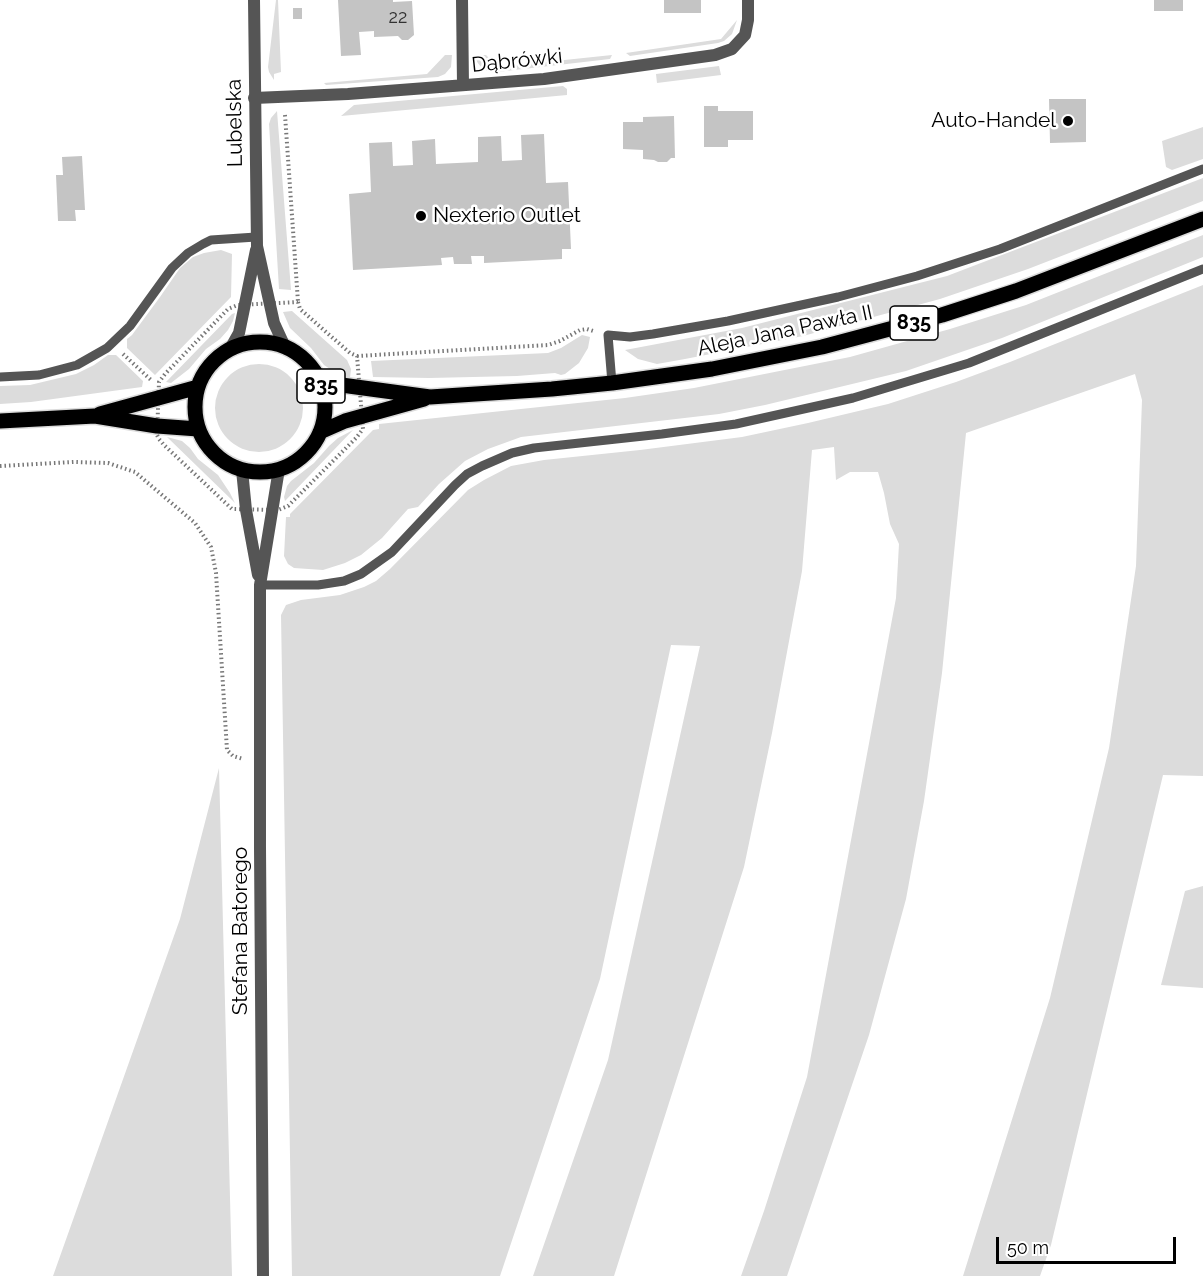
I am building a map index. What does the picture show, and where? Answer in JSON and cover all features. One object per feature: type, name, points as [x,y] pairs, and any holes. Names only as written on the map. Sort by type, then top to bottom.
[{"type":"main road","name":"Aleja Jana Pawła II","points":[[319,380],[430,397],[612,383],[776,357],[900,327],[1016,291],[1203,219]]},
{"type":"main road","name":"835","points":[[256,342],[285,347],[305,360],[319,380],[326,407],[320,432],[305,455],[288,466],[260,473],[242,470],[214,454],[198,429],[195,400],[198,387],[211,364],[230,350],[256,342]]},
{"type":"main road","points":[[94,416],[198,387]]},
{"type":"main road","name":"Aleja Jana Pawła II","points":[[320,432],[345,421],[430,397]]},
{"type":"main road","points":[[0,421],[94,416],[157,426],[198,429]]},
{"type":"street","name":"Lubelska","points":[[254,0],[257,241],[274,323],[285,347]]},
{"type":"street","points":[[462,0],[463,86]]},
{"type":"street","name":"Dąbrówki","points":[[254,98],[348,94],[544,79],[722,54],[732,49],[745,34],[748,3]]},
{"type":"street","name":"Lubelska","points":[[230,350],[239,333],[257,241]]},
{"type":"street","name":"Stefana Batorego","points":[[262,1276],[260,585],[279,469]]},
{"type":"street","name":"Stefana Batorego","points":[[242,470],[246,510],[260,585]]},
{"type":"lane","points":[[612,383],[608,335],[630,337],[728,321],[838,297],[917,276],[1000,249],[1203,169]]},
{"type":"lane","points":[[0,377],[39,375],[78,365],[112,343],[130,326],[172,268],[188,253],[211,240],[257,241]]},
{"type":"lane","points":[[260,585],[318,585],[344,581],[361,574],[392,552],[467,474],[512,453],[534,448],[736,424],[853,398],[969,363],[1203,269]]},
{"type":"path","points":[[284,96],[298,302],[300,309],[351,352],[357,356],[548,345],[582,329],[608,335]]},
{"type":"path","points":[[279,304],[298,302]]},
{"type":"path","points":[[158,389],[159,382],[165,374],[222,313],[238,305]]},
{"type":"path","points":[[112,343],[151,380],[159,382]]},
{"type":"path","points":[[357,356],[359,379]]},
{"type":"path","points":[[278,510],[291,504],[356,438],[363,429],[363,424]]},
{"type":"path","points":[[157,435],[164,445],[232,509],[239,510]]},
{"type":"path","points":[[0,466],[74,462],[108,463],[135,472],[195,523],[211,547],[216,573],[227,750],[232,756],[260,761]]},
{"type":"shaded area","points":[[276,0],[278,0],[281,72],[274,74],[274,80],[268,67]]},
{"type":"shaded area","points":[[737,20],[732,34],[718,43],[630,56],[626,53],[721,39]]},
{"type":"shaded area","points":[[445,55],[452,55],[451,67],[445,74],[438,77],[326,85],[324,83],[427,74]]},
{"type":"shaded area","points":[[474,55],[486,55],[498,67],[612,55],[610,59],[497,72],[487,71],[481,67]]},
{"type":"shaded area","points":[[719,66],[721,75],[657,83],[656,74]]},
{"type":"shaded area","points":[[563,86],[567,89],[567,95],[341,116],[354,105]]},
{"type":"shaded area","points":[[277,111],[291,290],[279,289],[269,124]]},
{"type":"shaded area","points":[[1203,127],[1203,159],[1172,170],[1166,167],[1162,141]]},
{"type":"shaded area","points":[[1203,178],[1203,201],[1028,269],[940,299],[803,336],[657,364],[638,359],[625,350],[742,328],[947,276]]},
{"type":"shaded area","points":[[1203,235],[1203,257],[1002,338],[906,371],[719,414],[521,437],[488,449],[465,461],[418,507],[408,509],[382,538],[361,555],[323,570],[294,568],[288,564],[284,556],[286,517],[290,517],[290,514],[373,430],[379,429],[379,424],[625,398],[694,388],[850,357],[1026,305]]},
{"type":"shaded area","points":[[221,250],[232,254],[231,297],[155,375],[127,348],[127,339],[180,268],[193,257]]},
{"type":"shaded area","points":[[1203,285],[1203,776],[1163,775],[1051,1245],[1040,1276],[963,1276],[1050,998],[1109,748],[1136,566],[1142,400],[1135,374],[966,433],[942,673],[924,801],[906,899],[869,1035],[787,1276],[741,1276],[807,1077],[896,598],[899,544],[890,524],[878,472],[850,472],[836,480],[834,447],[812,450],[802,571],[744,867],[614,1276],[533,1276],[608,1060],[700,646],[671,645],[600,979],[500,1276],[292,1276],[281,615],[286,605],[301,600],[340,595],[376,581],[468,490],[511,466],[544,460],[742,437],[888,404],[1010,362]]},
{"type":"shaded area","points":[[292,311],[347,360],[351,369],[350,378],[324,365],[311,348],[290,328],[283,312]]},
{"type":"shaded area","points":[[235,313],[228,330],[220,339],[206,349],[189,369],[171,383],[166,382],[232,314]]},
{"type":"shaded area","points":[[582,335],[590,337],[588,348],[579,363],[561,375],[555,373],[429,378],[373,377],[371,361],[548,353]]},
{"type":"shaded area","points":[[108,355],[116,355],[143,381],[142,387],[0,404],[0,386],[30,385],[76,374]]},
{"type":"shaded area","points":[[259,364],[276,368],[290,377],[299,391],[303,408],[299,425],[290,439],[276,448],[259,452],[242,448],[228,439],[219,425],[215,408],[219,391],[228,377],[242,368]]},
{"type":"shaded area","points":[[353,430],[285,501],[287,486],[291,481],[314,463],[338,438]]},
{"type":"shaded area","points":[[167,437],[182,441],[198,459],[218,475],[235,503]]},
{"type":"shaded area","points":[[219,768],[232,1276],[53,1276],[180,919]]},
{"type":"shaded area","points":[[1203,886],[1203,988],[1161,985],[1185,891]]},
{"type":"building","points":[[338,0],[412,1],[414,35],[408,40],[402,40],[398,36],[374,37],[374,31],[359,32],[361,55],[341,56]]},
{"type":"building","points":[[664,0],[701,0],[701,13],[664,13]]},
{"type":"building","points":[[1154,0],[1183,0],[1183,11],[1154,11]]},
{"type":"building","points":[[293,8],[302,8],[302,19],[293,19]]},
{"type":"building","name":"Auto-Handel","points":[[1049,99],[1086,99],[1086,142],[1050,143]]},
{"type":"building","points":[[704,106],[718,106],[718,111],[753,111],[753,140],[728,140],[728,147],[704,147]]},
{"type":"building","points":[[674,116],[675,158],[667,162],[658,162],[643,159],[643,150],[623,149],[623,122],[643,122],[643,117]]},
{"type":"building","points":[[544,134],[546,183],[568,182],[571,249],[562,249],[562,259],[484,263],[484,256],[471,256],[472,264],[454,264],[453,257],[441,258],[442,265],[353,270],[349,194],[371,192],[369,143],[392,142],[393,166],[413,165],[412,141],[435,139],[436,164],[478,162],[478,137],[501,136],[502,161],[522,160],[521,135]]},
{"type":"building","points":[[82,156],[85,210],[75,210],[76,221],[58,221],[56,175],[63,175],[62,157]]},
{"type":"place","name":"Auto-Handel","points":[[1068,121]]},
{"type":"place","name":"Nexterio Outlet","points":[[421,216]]}]
